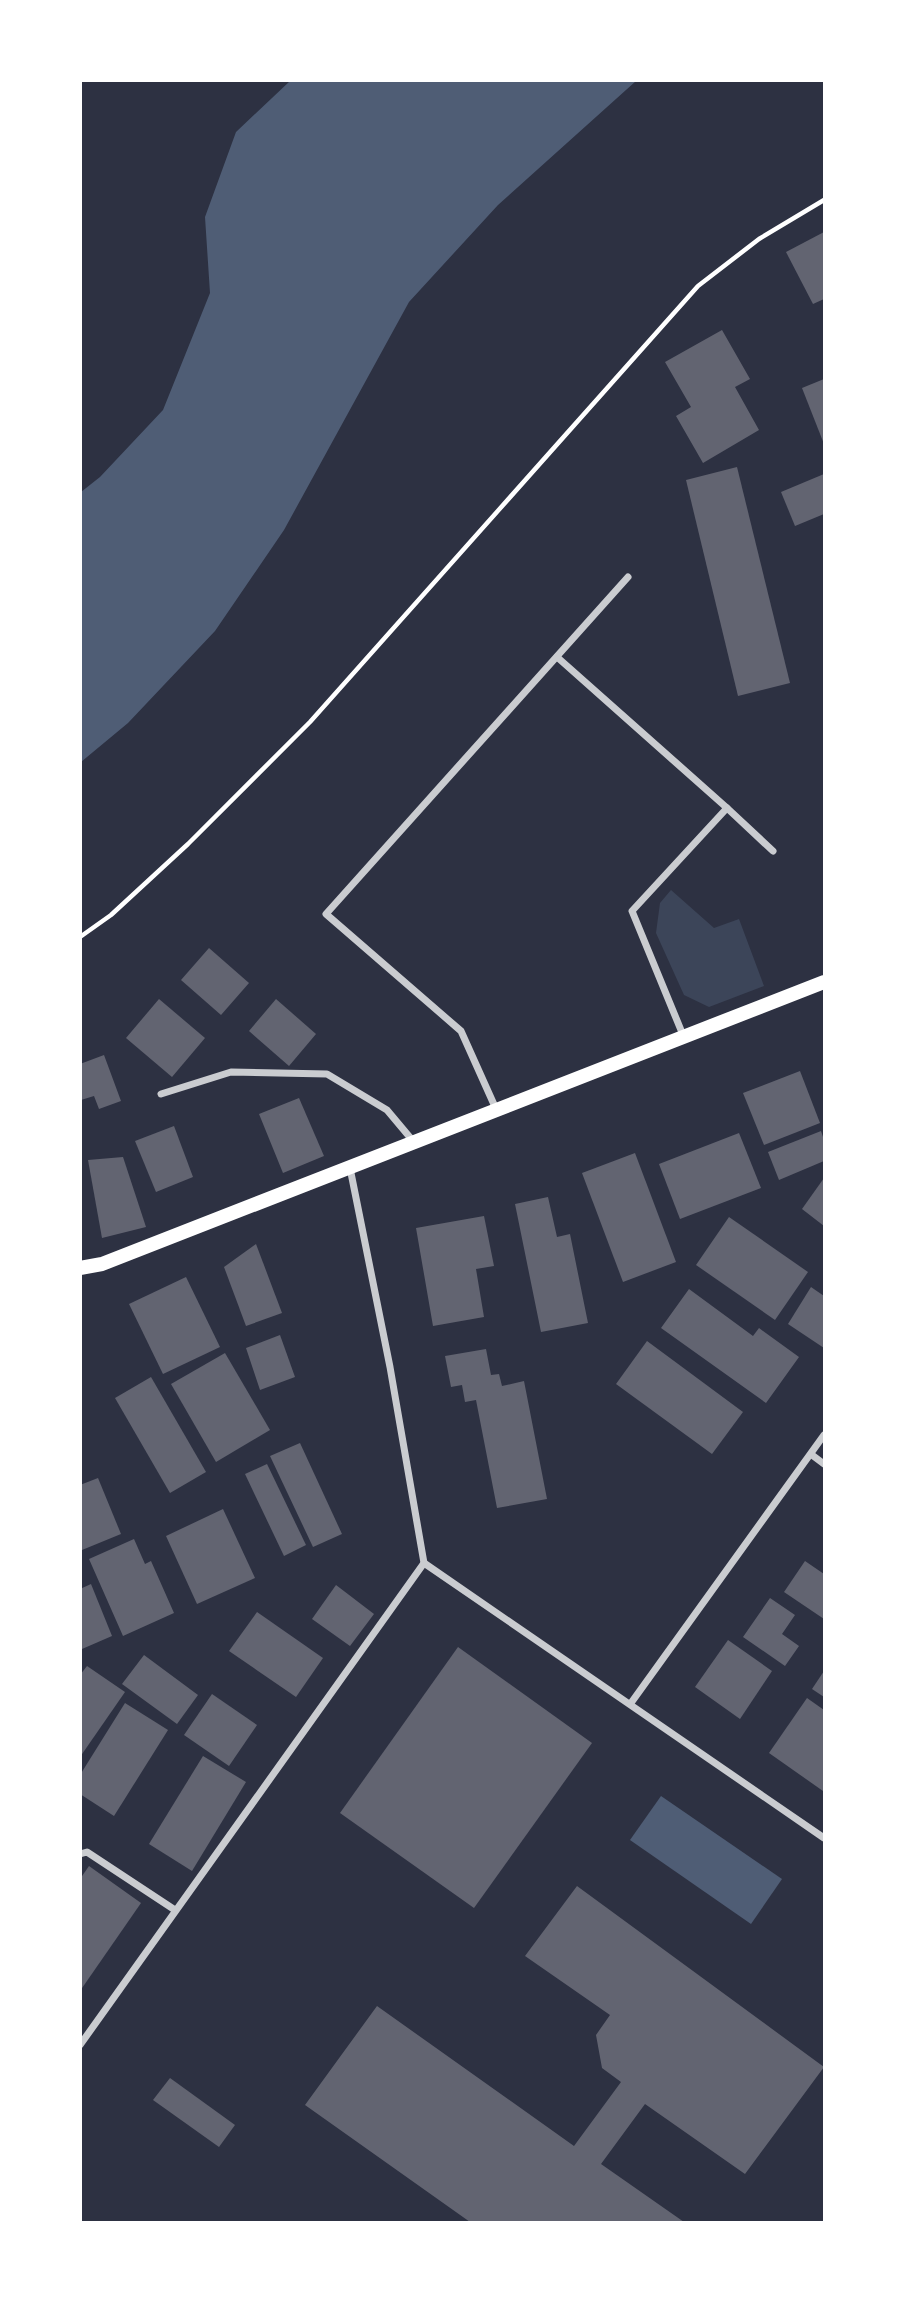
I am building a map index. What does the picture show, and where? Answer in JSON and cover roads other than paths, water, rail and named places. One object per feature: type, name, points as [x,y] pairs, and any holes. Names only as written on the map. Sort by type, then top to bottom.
[{"type":"main road","points":[[80,1268],[102,1264],[824,982]]},
{"type":"street","points":[[496,1110],[461,1031],[326,914],[628,577]]},
{"type":"street","points":[[557,657],[773,851]]},
{"type":"street","points":[[683,1035],[632,911],[727,808]]},
{"type":"street","points":[[161,1094],[231,1072],[327,1074],[387,1110],[413,1141]]},
{"type":"street","points":[[80,2045],[424,1563],[390,1367],[350,1167]]},
{"type":"street","points":[[631,1703],[824,1436]]},
{"type":"street","points":[[812,1455],[824,1464]]},
{"type":"street","points":[[424,1563],[824,1838]]},
{"type":"street","points":[[80,1854],[87,1852],[176,1910]]}]
